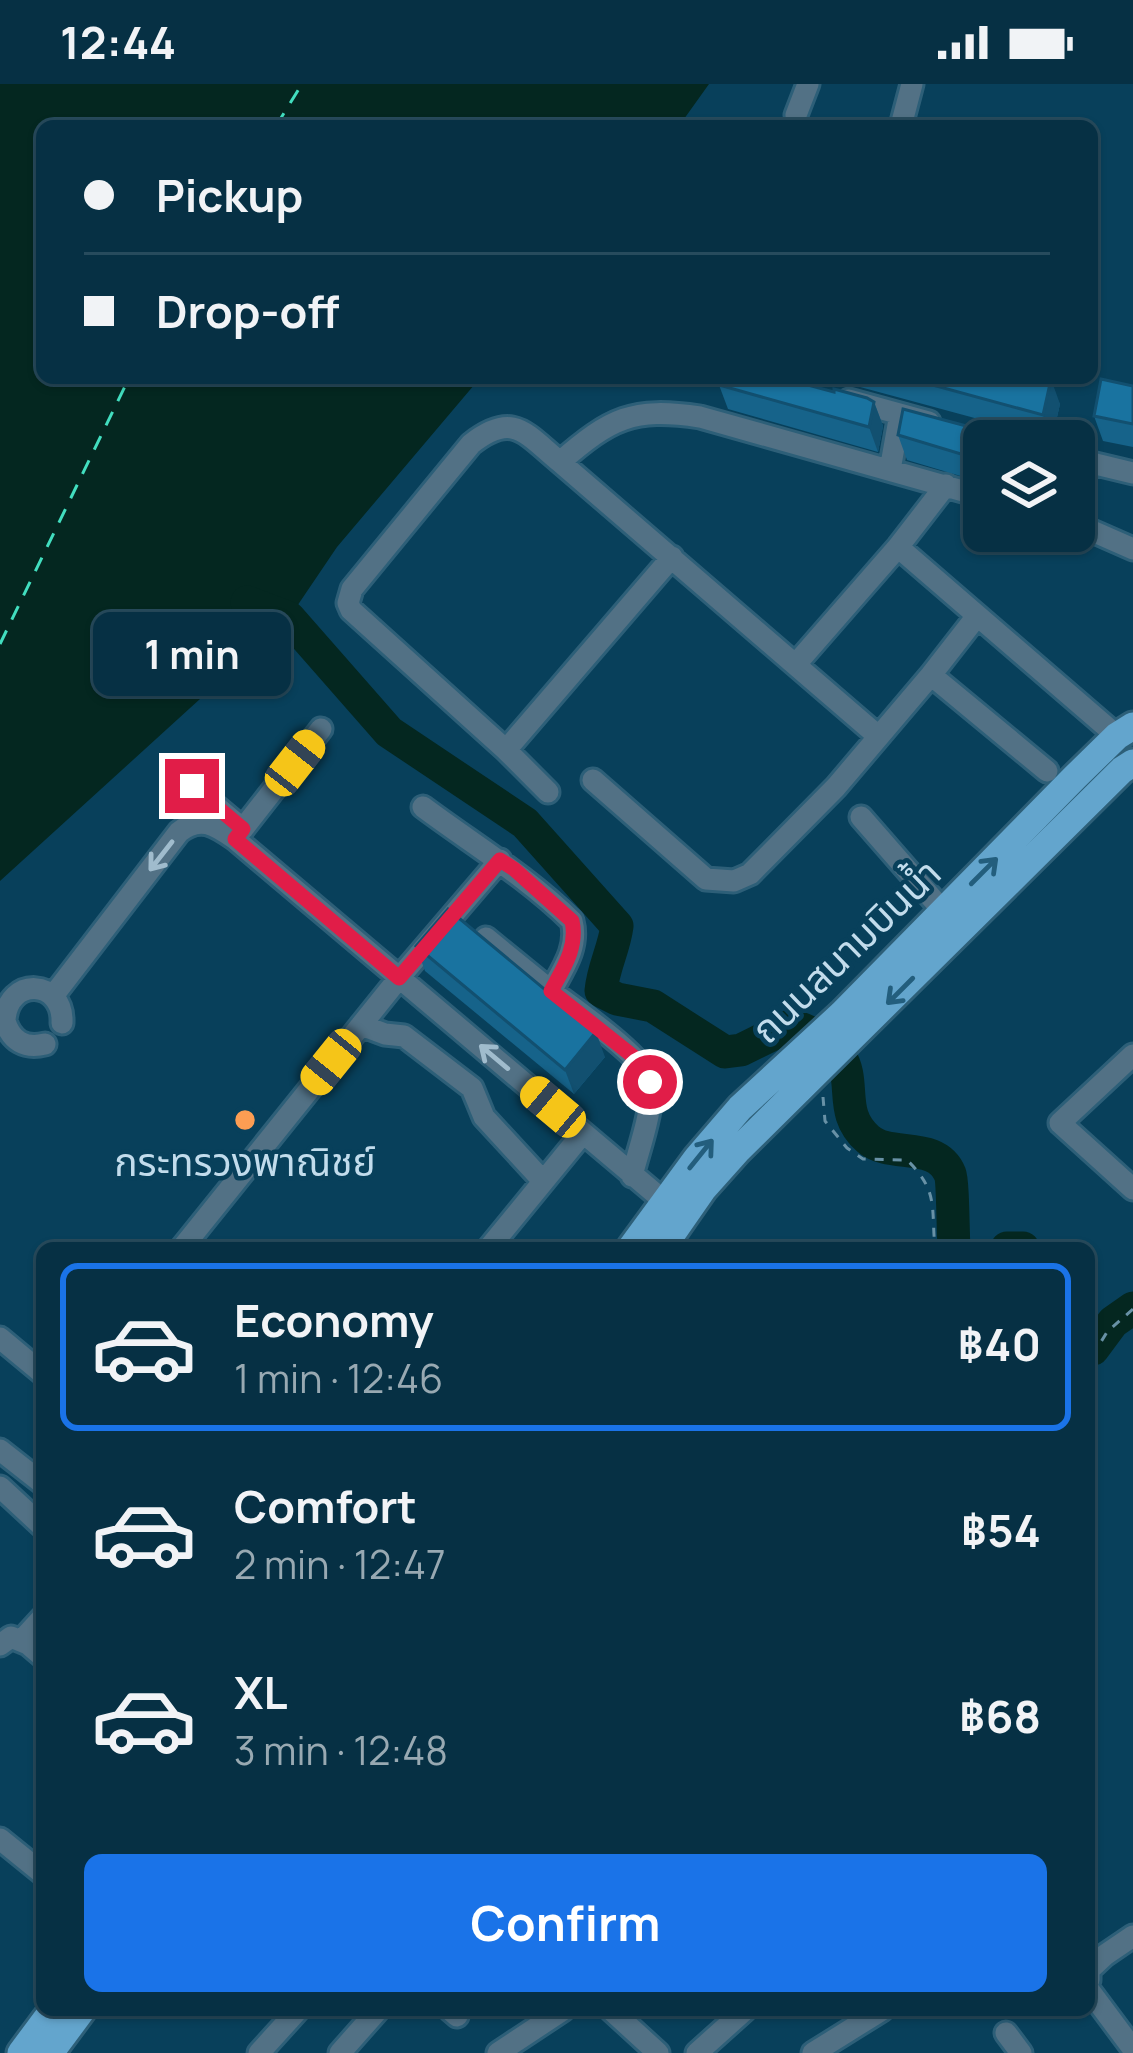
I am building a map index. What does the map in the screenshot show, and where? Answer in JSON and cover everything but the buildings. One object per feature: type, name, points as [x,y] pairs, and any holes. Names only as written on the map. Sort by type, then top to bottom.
[{"type":"main road","name":"ถนนสนามบินน้ำ","points":[[666,1242],[703,1189],[944,912],[1125,731]]},
{"type":"main road","name":"ถนนสนามบินน้ำ","points":[[851,1022],[1133,763]]},
{"type":"main road","name":"ถนนสนามบินน้ำ","points":[[635,1242],[740,1108],[815,1062]]},
{"type":"main road","points":[[21,2053],[49,2016]]},
{"type":"main road","points":[[50,2053],[78,2016]]},
{"type":"street","points":[[796,115],[808,84]]},
{"type":"street","points":[[903,120],[912,84]]},
{"type":"street","points":[[834,396],[942,425]]},
{"type":"street","points":[[560,462],[616,421],[637,413],[665,412],[700,417],[963,490]]},
{"type":"street","points":[[890,470],[900,414]]},
{"type":"street","points":[[548,792],[348,604],[348,596],[471,444],[490,429],[510,426],[560,462],[878,736]]},
{"type":"street","points":[[1095,464],[1133,473]]},
{"type":"street","points":[[796,664],[946,485]]},
{"type":"street","points":[[1095,532],[1133,549]]},
{"type":"street","points":[[898,547],[977,616],[1125,731]]},
{"type":"street","points":[[506,750],[672,557]]},
{"type":"street","points":[[593,780],[706,879],[734,881],[750,874],[836,787],[977,616]]},
{"type":"street","points":[[932,675],[1047,771]]},
{"type":"street","points":[[239,834],[321,729]]},
{"type":"street","points":[[192,786],[399,978],[664,1202]]},
{"type":"street","points":[[423,807],[514,869],[572,921],[569,957],[551,991]]},
{"type":"street","points":[[861,817],[944,912]]},
{"type":"street","points":[[53,996],[179,832],[204,822],[239,834]]},
{"type":"street","points":[[187,1242],[500,860]]},
{"type":"street","points":[[486,938],[639,1061],[647,1073],[650,1097],[632,1176]]},
{"type":"street","points":[[45,1044],[7,1047],[5,1011],[14,996],[33,988],[53,996],[62,1023]]},
{"type":"street","points":[[361,1025],[404,1036],[472,1088],[484,1118],[543,1181]]},
{"type":"street","points":[[1133,1054],[1060,1123],[1133,1189]]},
{"type":"street","points":[[494,1242],[583,1133]]},
{"type":"street","points":[[0,1338],[36,1368]]},
{"type":"street","points":[[0,1450],[36,1478]]},
{"type":"street","points":[[0,1487],[36,1520]]},
{"type":"street","points":[[10,1643],[36,1623]]},
{"type":"street","points":[[0,1839],[36,1868]]},
{"type":"street","points":[[1095,1964],[1133,1936]]},
{"type":"street","points":[[1095,1998],[1133,2049]]},
{"type":"street","points":[[267,2050],[293,2016]]},
{"type":"street","points":[[340,2053],[373,2016]]},
{"type":"street","points":[[498,2053],[554,2016]]},
{"type":"street","points":[[623,2016],[658,2053]]},
{"type":"street","points":[[697,2053],[738,2016]]},
{"type":"street","points":[[813,2053],[872,2016]]},
{"type":"street","points":[[1006,2033],[1021,2053]]},
{"type":"path","points":[[815,1062],[825,1121],[847,1148],[863,1159],[907,1160],[921,1173],[931,1190],[935,1242]]},
{"type":"path","points":[[1095,1350],[1133,1309]]},
{"type":"shaded area","points":[[0,84],[709,84],[683,120],[36,120],[36,384],[475,384],[337,547],[289,618],[0,881]]},
{"type":"waterway","points":[[247,602],[289,618],[389,732],[525,823],[617,926],[601,991],[653,1006],[725,1052],[741,1050],[792,1025],[836,1051],[844,1065],[856,1125],[868,1139],[934,1157],[950,1174],[954,1242]]},
{"type":"waterway","points":[[1095,1346],[1113,1322],[1133,1308]]},
{"type":"ferry route","points":[[280,120],[302,84]]},
{"type":"ferry route","points":[[0,644],[126,384]]},
{"type":"place","name":"กระทรวงพาณิชย์","points":[[245,1120]]},
{"type":"route","points":[[192,786],[243,829],[235,839],[399,978],[500,860],[514,869],[572,921],[569,957],[551,991],[639,1061],[650,1082]]}]
